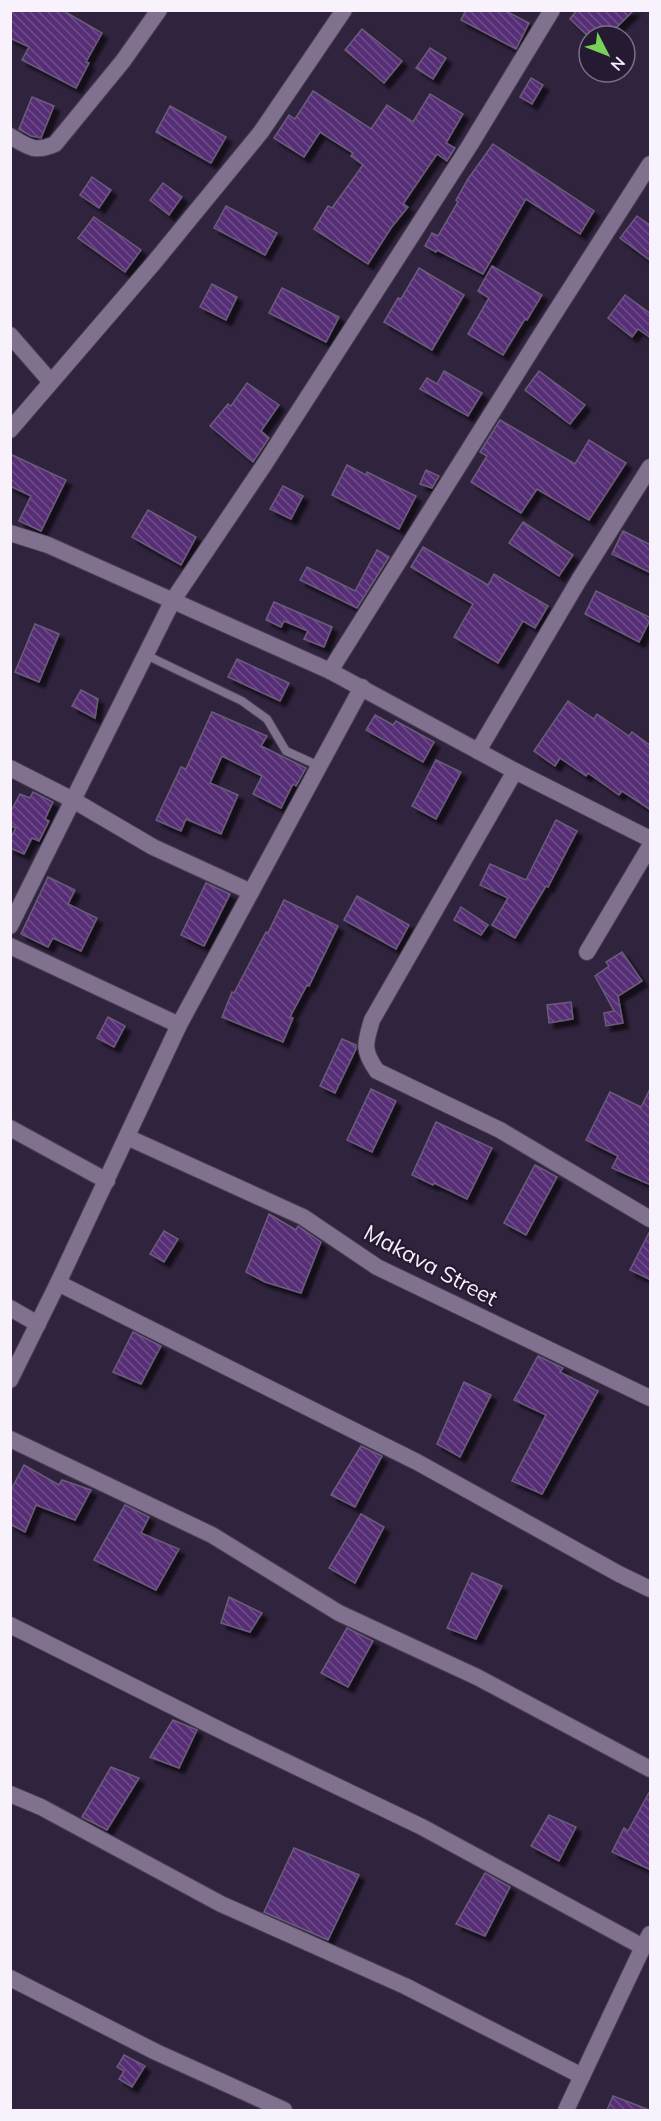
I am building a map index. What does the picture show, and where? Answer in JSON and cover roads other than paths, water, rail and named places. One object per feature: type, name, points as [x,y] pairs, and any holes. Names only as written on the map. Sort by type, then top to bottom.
[{"type":"street","points":[[10,136],[29,147],[42,150],[55,144],[123,61],[159,10]]},
{"type":"street","points":[[10,430],[152,265],[261,132],[344,10]]},
{"type":"street","points":[[10,926],[173,600],[264,465],[406,245],[552,10]]},
{"type":"street","points":[[330,671],[536,342],[651,164]]},
{"type":"street","points":[[10,335],[51,382]]},
{"type":"street","points":[[478,751],[579,580],[651,467]]},
{"type":"street","points":[[10,533],[48,545],[330,671],[515,771],[651,839]]},
{"type":"street","points":[[10,1380],[58,1284],[179,1025],[362,687]]},
{"type":"street","points":[[10,768],[73,800],[153,847],[251,892]]},
{"type":"street","points":[[515,771],[372,1020],[365,1044],[366,1053],[377,1071],[500,1130],[651,1219]]},
{"type":"street","points":[[587,952],[651,846]]},
{"type":"street","points":[[10,946],[179,1025]]},
{"type":"street","points":[[10,1128],[107,1181]]},
{"type":"street","name":"Makava Street","points":[[127,1137],[303,1217],[377,1267],[651,1398]]},
{"type":"street","points":[[58,1284],[417,1462],[619,1574],[651,1589]]},
{"type":"street","points":[[10,1308],[38,1324]]},
{"type":"street","points":[[10,1439],[212,1535],[339,1612],[477,1677],[651,1769]]},
{"type":"street","points":[[10,1625],[230,1735],[422,1827],[647,1941],[566,2110]]},
{"type":"street","points":[[10,1794],[41,1807],[221,1904],[405,1986],[582,2076]]},
{"type":"street","points":[[10,1978],[156,2052],[284,2110]]},
{"type":"lane","points":[[146,655],[242,701],[267,719],[286,751],[319,766]]}]
